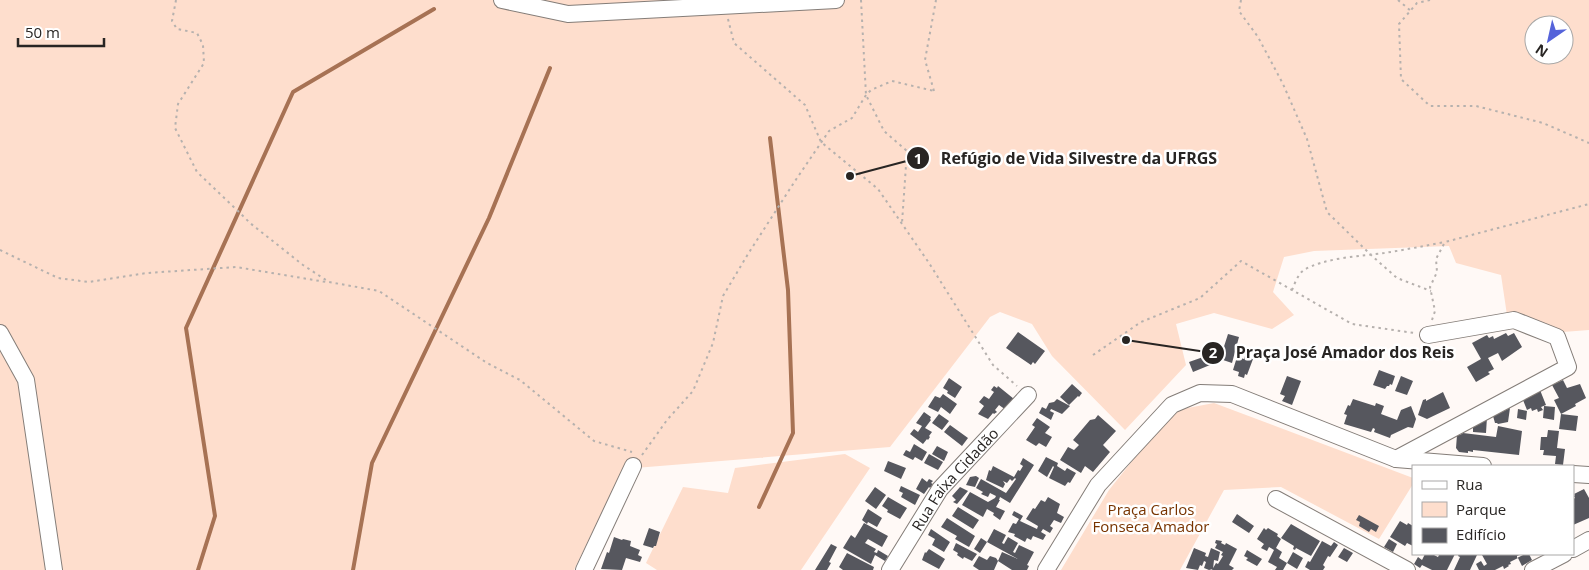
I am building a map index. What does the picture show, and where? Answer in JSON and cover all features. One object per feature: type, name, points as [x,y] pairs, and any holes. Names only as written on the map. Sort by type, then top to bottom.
[{"type":"street","points":[[502,0],[568,14],[836,0]]},
{"type":"street","points":[[1396,459],[1568,367],[1556,337],[1514,320],[1428,336]]},
{"type":"street","points":[[0,333],[26,380],[54,570]]},
{"type":"street","points":[[1046,570],[1098,485],[1172,405],[1200,393],[1232,394],[1396,459],[1471,465]]},
{"type":"street","name":"Rua Faixa Cidadão","points":[[890,570],[940,489],[1028,395]]},
{"type":"street","points":[[584,570],[633,459]]},
{"type":"street","points":[[1574,474],[1589,475]]},
{"type":"street","points":[[1276,499],[1407,570]]},
{"type":"street","points":[[1574,548],[1589,540]]},
{"type":"street","points":[[1533,570],[1562,555]]},
{"type":"path","points":[[176,0],[172,21],[177,29],[197,33],[203,46],[204,63],[178,104],[175,128],[197,172],[250,223],[303,265],[329,282]]},
{"type":"path","points":[[861,0],[866,95],[884,131],[906,152],[902,223]]},
{"type":"path","points":[[0,250],[58,278],[89,282],[147,273],[236,267],[379,291],[487,363],[520,380],[594,441],[633,459],[693,391],[713,343],[723,296],[748,254],[829,131],[852,118],[871,90],[892,80],[934,91],[925,60],[936,0]]},
{"type":"path","points":[[1241,0],[1239,11],[1258,37],[1283,84],[1307,138],[1327,212],[1397,278],[1431,291]]},
{"type":"path","points":[[1398,0],[1411,11]]},
{"type":"path","points":[[1430,0],[1417,3],[1399,24],[1401,79],[1430,106],[1476,106],[1543,123],[1589,143]]},
{"type":"path","points":[[725,6],[734,43],[805,105],[821,142],[878,189],[929,263],[992,365],[1028,395]]},
{"type":"path","points":[[1292,290],[1303,270],[1339,259],[1445,242],[1589,204]]},
{"type":"path","points":[[1093,355],[1141,322],[1200,298],[1241,261],[1352,324],[1428,336],[1434,311],[1430,287],[1437,272],[1436,259],[1445,242]]},
{"type":"green space","points":[[0,0],[1589,0],[1589,330],[1563,332],[1507,315],[1501,275],[1456,263],[1449,246],[1314,251],[1284,257],[1273,292],[1294,315],[1272,329],[1214,313],[1176,324],[1186,365],[1125,430],[1052,356],[1032,324],[1000,312],[990,317],[890,447],[623,469],[574,570],[0,570]]},
{"type":"green space","name":"Praça Carlos Fonseca Amador","points":[[1214,403],[1412,478],[1412,486],[1379,539],[1281,487],[1224,490],[1180,570],[1061,570],[1109,490],[1172,411]]},
{"type":"green space","points":[[845,454],[870,468],[801,570],[657,570],[646,563],[683,487],[728,493],[735,468]]},
{"type":"building","points":[[1018,332],[1045,351],[1035,364],[1033,362],[1031,365],[1006,348]]},
{"type":"building","points":[[1506,333],[1508,336],[1514,333],[1522,347],[1502,361],[1498,353],[1488,358],[1494,369],[1488,372],[1490,374],[1476,382],[1467,367],[1481,359],[1472,343],[1487,335],[1489,338],[1493,336],[1494,339]]},
{"type":"building","points":[[1228,334],[1239,337],[1232,363],[1220,359]]},
{"type":"building","points":[[1206,356],[1210,365],[1193,372],[1189,362]]},
{"type":"building","points":[[1245,356],[1253,359],[1244,378],[1238,376],[1239,372],[1233,370],[1237,357],[1244,359]]},
{"type":"building","points":[[1379,370],[1395,376],[1392,385],[1390,384],[1385,389],[1373,385]]},
{"type":"building","points":[[1287,376],[1301,381],[1292,405],[1282,401],[1285,396],[1280,394]]},
{"type":"building","points":[[1401,376],[1413,381],[1407,395],[1395,391]]},
{"type":"building","points":[[949,378],[962,387],[955,398],[943,388]]},
{"type":"building","points":[[1563,380],[1567,388],[1580,384],[1586,398],[1561,414],[1554,400],[1559,398],[1552,385]]},
{"type":"building","points":[[1072,384],[1082,393],[1069,405],[1060,397]]},
{"type":"building","points":[[994,386],[997,388],[998,386],[1014,399],[1006,410],[999,405],[995,410],[997,412],[993,413],[988,419],[978,414],[984,406],[979,402],[984,396],[989,399],[994,392],[991,390]]},
{"type":"building","points":[[1540,390],[1546,405],[1541,407],[1543,410],[1538,412],[1537,409],[1532,411],[1531,408],[1527,410],[1523,400]]},
{"type":"building","points":[[1443,392],[1450,408],[1427,419],[1418,415],[1423,400],[1426,399],[1426,401]]},
{"type":"building","points":[[943,394],[957,404],[950,414],[941,407],[938,412],[928,407],[935,396],[940,398]]},
{"type":"building","points":[[1057,399],[1070,406],[1062,414],[1051,409],[1050,411],[1054,413],[1051,420],[1039,413],[1042,407],[1046,409],[1049,403]]},
{"type":"building","points":[[1353,399],[1375,406],[1376,403],[1384,406],[1381,414],[1397,420],[1401,410],[1411,406],[1416,419],[1413,428],[1408,427],[1391,435],[1390,438],[1374,432],[1375,429],[1373,428],[1371,432],[1344,424],[1347,415],[1344,414]]},
{"type":"building","points":[[1544,406],[1555,407],[1554,420],[1543,418]]},
{"type":"building","points":[[1510,408],[1508,422],[1495,423],[1493,416]]},
{"type":"building","points":[[1518,409],[1527,411],[1526,420],[1517,418]]},
{"type":"building","points":[[924,412],[931,417],[925,428],[932,432],[928,440],[923,444],[910,434],[914,429],[918,432],[922,426],[916,423]]},
{"type":"building","points":[[939,414],[949,421],[942,430],[932,423]]},
{"type":"building","points":[[1561,414],[1578,416],[1576,431],[1559,429]]},
{"type":"building","points":[[1098,415],[1116,431],[1103,445],[1110,452],[1093,472],[1085,466],[1081,473],[1060,460],[1068,447],[1074,450],[1079,445],[1073,440],[1090,420],[1095,419]]},
{"type":"building","points":[[1487,417],[1486,433],[1473,432],[1473,424]]},
{"type":"building","points":[[1037,418],[1050,427],[1045,433],[1052,437],[1046,447],[1039,443],[1036,446],[1026,440],[1035,427],[1032,425]]},
{"type":"building","points":[[950,425],[968,438],[962,446],[944,432]]},
{"type":"building","points":[[1498,426],[1522,431],[1519,455],[1473,450],[1473,452],[1468,451],[1468,453],[1459,452],[1456,448],[1457,435],[1463,433],[1496,437]]},
{"type":"building","points":[[1548,430],[1559,431],[1557,448],[1565,449],[1563,465],[1555,464],[1556,456],[1543,455],[1544,450],[1540,450],[1541,437],[1547,437]]},
{"type":"building","points":[[914,444],[927,452],[922,461],[915,457],[913,460],[903,455],[906,450],[910,452]]},
{"type":"building","points":[[937,446],[948,452],[944,461],[932,454]]},
{"type":"building","points":[[929,454],[943,462],[938,470],[924,463]]},
{"type":"building","points":[[1046,457],[1058,463],[1057,466],[1065,471],[1067,468],[1076,473],[1070,483],[1068,482],[1065,486],[1049,478],[1053,466],[1047,477],[1038,471]]},
{"type":"building","points":[[1023,458],[1034,465],[1010,503],[1000,497],[996,507],[1005,511],[1000,520],[987,509],[983,517],[962,505],[970,492],[988,502],[995,498],[996,496],[990,493],[988,497],[981,494],[983,492],[976,488],[981,479],[1006,493],[1016,479],[1012,481],[1010,479],[1007,483],[1003,481],[1005,484],[1003,488],[986,480],[989,470],[991,471],[993,466],[1014,477],[1023,466],[1020,464]]},
{"type":"building","points":[[888,461],[906,468],[901,479],[884,471]]},
{"type":"building","points":[[976,476],[979,478],[975,487],[966,485],[970,477]]},
{"type":"building","points":[[922,478],[927,482],[929,479],[933,481],[931,483],[933,484],[924,494],[916,489]]},
{"type":"building","points":[[901,486],[920,495],[915,505],[901,497],[903,493],[899,491]]},
{"type":"building","points":[[875,487],[886,495],[876,509],[865,501]]},
{"type":"building","points":[[960,487],[968,491],[957,504],[953,502],[956,500],[952,496]]},
{"type":"building","points":[[1584,489],[1589,498],[1589,518],[1574,525],[1575,495]]},
{"type":"building","points":[[888,497],[907,508],[900,519],[887,512],[888,510],[882,506]]},
{"type":"building","points":[[1048,497],[1060,504],[1057,513],[1064,517],[1061,523],[1054,520],[1050,526],[1053,528],[1050,533],[1043,529],[1041,532],[1046,535],[1043,540],[1033,536],[1031,540],[1027,538],[1025,542],[1014,536],[1015,534],[1008,532],[1013,523],[1016,524],[1019,519],[1012,515],[1014,511],[1023,516],[1020,521],[1037,529],[1038,526],[1026,519],[1041,500],[1045,502]]},
{"type":"building","points":[[958,507],[979,520],[973,529],[952,516]]},
{"type":"building","points":[[868,509],[882,518],[877,527],[868,522],[867,524],[862,520]]},
{"type":"building","points":[[1237,514],[1254,526],[1249,533],[1232,522]]},
{"type":"building","points":[[1359,515],[1379,526],[1376,532],[1371,529],[1369,532],[1359,526],[1360,522],[1356,520]]},
{"type":"building","points":[[947,518],[975,536],[969,547],[955,539],[957,536],[941,527]]},
{"type":"building","points":[[1400,521],[1412,525],[1412,546],[1407,543],[1405,546],[1390,537]]},
{"type":"building","points":[[864,523],[888,536],[882,547],[868,539],[865,543],[876,549],[874,552],[877,553],[878,550],[888,556],[885,561],[875,555],[871,564],[843,548],[851,535],[855,538]]},
{"type":"building","points":[[1291,524],[1320,541],[1311,556],[1296,548],[1295,550],[1293,549],[1294,546],[1281,538]]},
{"type":"building","points":[[649,528],[660,532],[656,546],[653,548],[643,545]]},
{"type":"building","points":[[1264,528],[1266,530],[1268,528],[1278,534],[1277,536],[1281,539],[1276,548],[1282,552],[1279,558],[1287,563],[1283,570],[1275,570],[1277,567],[1268,562],[1274,550],[1269,547],[1267,551],[1261,548],[1264,544],[1257,539]]},
{"type":"building","points":[[931,529],[950,542],[944,552],[932,545],[935,539],[928,535]]},
{"type":"building","points":[[994,529],[1006,535],[1002,543],[1004,544],[1008,537],[1018,543],[1013,552],[1015,553],[1019,545],[1034,552],[1027,565],[1029,566],[1027,570],[1012,570],[998,561],[1002,552],[1018,559],[987,542]]},
{"type":"building","points":[[614,537],[631,541],[630,546],[640,550],[638,555],[642,557],[640,562],[626,558],[622,570],[601,569]]},
{"type":"building","points":[[981,538],[987,542],[980,553],[974,549]]},
{"type":"building","points":[[1389,539],[1397,544],[1393,552],[1384,547]]},
{"type":"building","points":[[1216,540],[1237,549],[1229,565],[1234,568],[1232,570],[1212,570],[1223,556],[1221,555],[1223,552],[1215,548]]},
{"type":"building","points":[[1322,541],[1331,546],[1334,542],[1338,545],[1330,557],[1328,556],[1323,565],[1325,567],[1323,570],[1310,570],[1305,567]]},
{"type":"building","points":[[956,543],[977,554],[972,561],[957,555],[958,553],[953,550]]},
{"type":"building","points":[[831,544],[837,547],[827,570],[815,570]]},
{"type":"building","points":[[1194,548],[1206,553],[1205,556],[1208,557],[1211,548],[1220,552],[1218,561],[1214,560],[1213,569],[1204,568],[1206,562],[1204,561],[1198,570],[1186,568]]},
{"type":"building","points":[[1344,548],[1353,553],[1347,562],[1338,557]]},
{"type":"building","points":[[929,549],[945,559],[939,569],[922,560],[925,552]]},
{"type":"building","points":[[1247,550],[1262,559],[1257,566],[1246,560],[1248,558],[1244,556]]},
{"type":"building","points":[[1293,552],[1303,558],[1297,569],[1287,563]]},
{"type":"building","points":[[847,553],[874,567],[873,570],[843,570],[839,567]]},
{"type":"building","points":[[1424,555],[1438,557],[1439,555],[1454,555],[1447,570],[1432,570],[1422,565],[1420,568],[1414,564],[1418,557],[1422,560]]},
{"type":"building","points":[[1477,555],[1470,570],[1454,570],[1460,557],[1458,556]]},
{"type":"building","points":[[1482,555],[1520,555],[1517,558],[1523,555],[1530,555],[1532,560],[1522,566],[1518,558],[1510,562],[1511,564],[1504,569],[1503,566],[1495,570],[1479,570],[1476,564],[1481,561],[1484,566],[1487,564]]},
{"type":"building","points":[[979,556],[987,560],[990,556],[996,558],[998,561],[994,570],[979,570],[973,566]]},
{"type":"waterway","points":[[198,570],[215,516],[186,328],[293,92],[434,9]]},
{"type":"waterway","points":[[353,570],[372,463],[489,218],[550,68]]},
{"type":"waterway","points":[[759,507],[793,433],[788,290],[770,138]]},
{"type":"place","name":"Refúgio de Vida Silvestre da UFRGS","points":[[850,176]]},
{"type":"place","name":"Praça José Amador dos Reis","points":[[1126,340]]}]
